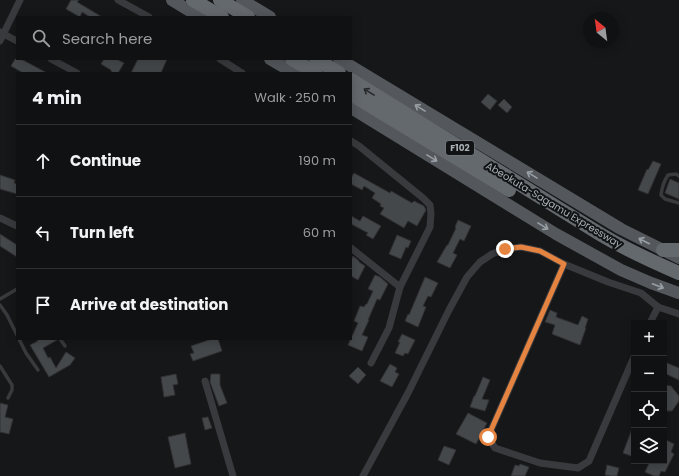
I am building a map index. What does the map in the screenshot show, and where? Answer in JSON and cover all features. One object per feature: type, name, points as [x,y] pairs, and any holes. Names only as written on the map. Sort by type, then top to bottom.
[{"type":"highway","points":[[193,0],[220,16]]},
{"type":"highway","points":[[220,0],[246,16]]},
{"type":"highway","points":[[318,60],[337,72]]},
{"type":"highway","points":[[290,65],[313,72]]},
{"type":"highway","name":"Abeokuta-Sagamu Expressway","points":[[352,81],[624,258],[679,283]]},
{"type":"highway","name":"Abeokuta-Sagamu Expressway","points":[[352,95],[566,219],[652,262],[679,273]]},
{"type":"highway","points":[[663,250],[679,250]]},
{"type":"main road","points":[[172,0],[198,16]]},
{"type":"main road","points":[[242,0],[268,16]]},
{"type":"main road","points":[[273,60],[290,65]]},
{"type":"main road","points":[[341,60],[621,229],[679,258]]},
{"type":"main road","points":[[352,109],[556,234],[621,270],[679,293]]},
{"type":"street","points":[[16,41],[1,35],[20,0]]},
{"type":"street","points":[[118,0],[147,16]]},
{"type":"street","points":[[53,60],[75,72]]},
{"type":"street","points":[[222,60],[240,72]]},
{"type":"street","points":[[352,142],[423,198],[430,205],[432,214],[430,227],[400,287],[389,328],[371,363]]},
{"type":"street","points":[[0,218],[16,226]]},
{"type":"street","points":[[363,476],[408,393],[460,290],[480,262],[492,254],[505,249],[521,247],[540,251],[564,264],[608,282],[641,292],[658,307],[679,314]]},
{"type":"street","points":[[352,249],[400,287]]},
{"type":"street","points":[[564,264],[488,437],[495,448],[540,463],[578,468],[589,461],[631,363]]},
{"type":"street","points":[[652,320],[658,307]]},
{"type":"street","points":[[206,382],[232,476]]},
{"type":"lane","points":[[679,176],[676,174],[668,175],[661,195],[665,199],[679,203]]},
{"type":"lane","points":[[0,299],[16,290]]},
{"type":"lane","points":[[0,305],[15,325]]},
{"type":"lane","points":[[20,340],[26,353],[38,370]]},
{"type":"lane","points":[[61,340],[65,346]]},
{"type":"lane","points":[[0,366],[12,385],[12,390],[8,398]]},
{"type":"building","points":[[71,0],[79,0],[77,2],[100,16],[88,16],[82,12],[80,16],[78,16],[66,9]]},
{"type":"building","points":[[15,59],[23,60],[45,72],[21,72],[11,66]]},
{"type":"building","points":[[103,60],[118,60],[124,63],[119,72],[112,72],[101,64]]},
{"type":"building","points":[[138,60],[167,60],[161,72],[132,72]]},
{"type":"building","points":[[488,94],[497,101],[490,110],[481,102]]},
{"type":"building","points":[[504,99],[512,107],[507,113],[498,105]]},
{"type":"building","points":[[653,161],[661,164],[648,194],[638,190],[647,169],[648,170]]},
{"type":"building","points":[[354,173],[390,193],[391,191],[412,203],[414,201],[424,206],[426,210],[417,226],[408,221],[404,228],[380,214],[384,208],[372,198],[375,193],[364,186],[362,190],[352,185],[352,176]]},
{"type":"building","points":[[0,175],[15,180],[14,183],[16,184],[16,194],[0,189]]},
{"type":"building","points":[[670,179],[679,183],[679,199],[665,193]]},
{"type":"building","points":[[363,216],[381,226],[373,239],[366,235],[368,233],[352,225],[352,217],[360,221]]},
{"type":"building","points":[[458,220],[471,226],[464,241],[460,239],[453,253],[457,255],[450,268],[437,262],[448,245]]},
{"type":"building","points":[[0,234],[16,244],[16,256],[0,246]]},
{"type":"building","points":[[397,235],[411,241],[408,248],[406,247],[401,259],[389,254]]},
{"type":"building","points":[[353,256],[365,266],[358,280],[352,277]]},
{"type":"building","points":[[375,275],[380,277],[388,284],[380,300],[377,299],[362,335],[368,337],[362,351],[348,345],[350,340],[352,340],[352,336],[358,323],[354,321],[360,306],[364,307],[367,304],[373,291],[368,289]]},
{"type":"building","points":[[425,277],[438,283],[431,297],[428,296],[423,306],[426,307],[418,327],[405,321]]},
{"type":"building","points":[[550,310],[557,313],[556,317],[578,325],[582,316],[588,319],[580,345],[552,334],[555,325],[545,322]]},
{"type":"building","points":[[402,334],[415,340],[408,354],[405,353],[403,356],[395,353]]},
{"type":"building","points":[[57,340],[43,348],[48,358],[50,357],[56,368],[66,352],[75,358],[70,365],[49,377],[30,345],[38,341]]},
{"type":"building","points":[[209,340],[218,340],[222,351],[193,361],[190,354],[194,353],[191,346]]},
{"type":"building","points":[[667,363],[679,368],[679,380],[667,374]]},
{"type":"building","points":[[390,364],[397,368],[395,372],[399,374],[392,387],[380,381]]},
{"type":"building","points":[[358,367],[366,375],[358,384],[349,376]]},
{"type":"building","points":[[176,374],[178,384],[173,385],[175,395],[164,397],[161,377]]},
{"type":"building","points":[[211,374],[220,374],[220,385],[227,403],[219,406],[210,382]]},
{"type":"building","points":[[483,377],[490,380],[482,399],[489,400],[485,411],[470,407]]},
{"type":"building","points":[[667,385],[671,386],[679,396],[679,401],[672,411],[667,411]]},
{"type":"building","points":[[0,403],[8,405],[5,417],[13,419],[9,434],[0,432]]},
{"type":"building","points":[[468,413],[487,423],[476,444],[456,434]]},
{"type":"building","points":[[208,417],[212,428],[205,430],[202,418]]},
{"type":"building","points":[[631,431],[631,456],[623,453]]},
{"type":"building","points":[[185,433],[191,464],[175,468],[168,437]]},
{"type":"building","points":[[667,440],[674,444],[671,452],[674,454],[665,472],[661,471],[659,476],[654,476],[645,472],[649,464],[667,464]]},
{"type":"building","points":[[444,446],[456,450],[449,465],[438,460]]},
{"type":"building","points":[[520,464],[529,467],[525,476],[511,476],[515,465],[519,466]]},
{"type":"building","points":[[607,465],[619,468],[617,476],[605,475]]},
{"type":"route","points":[[488,437],[564,264],[540,251],[521,247],[505,249]]}]
